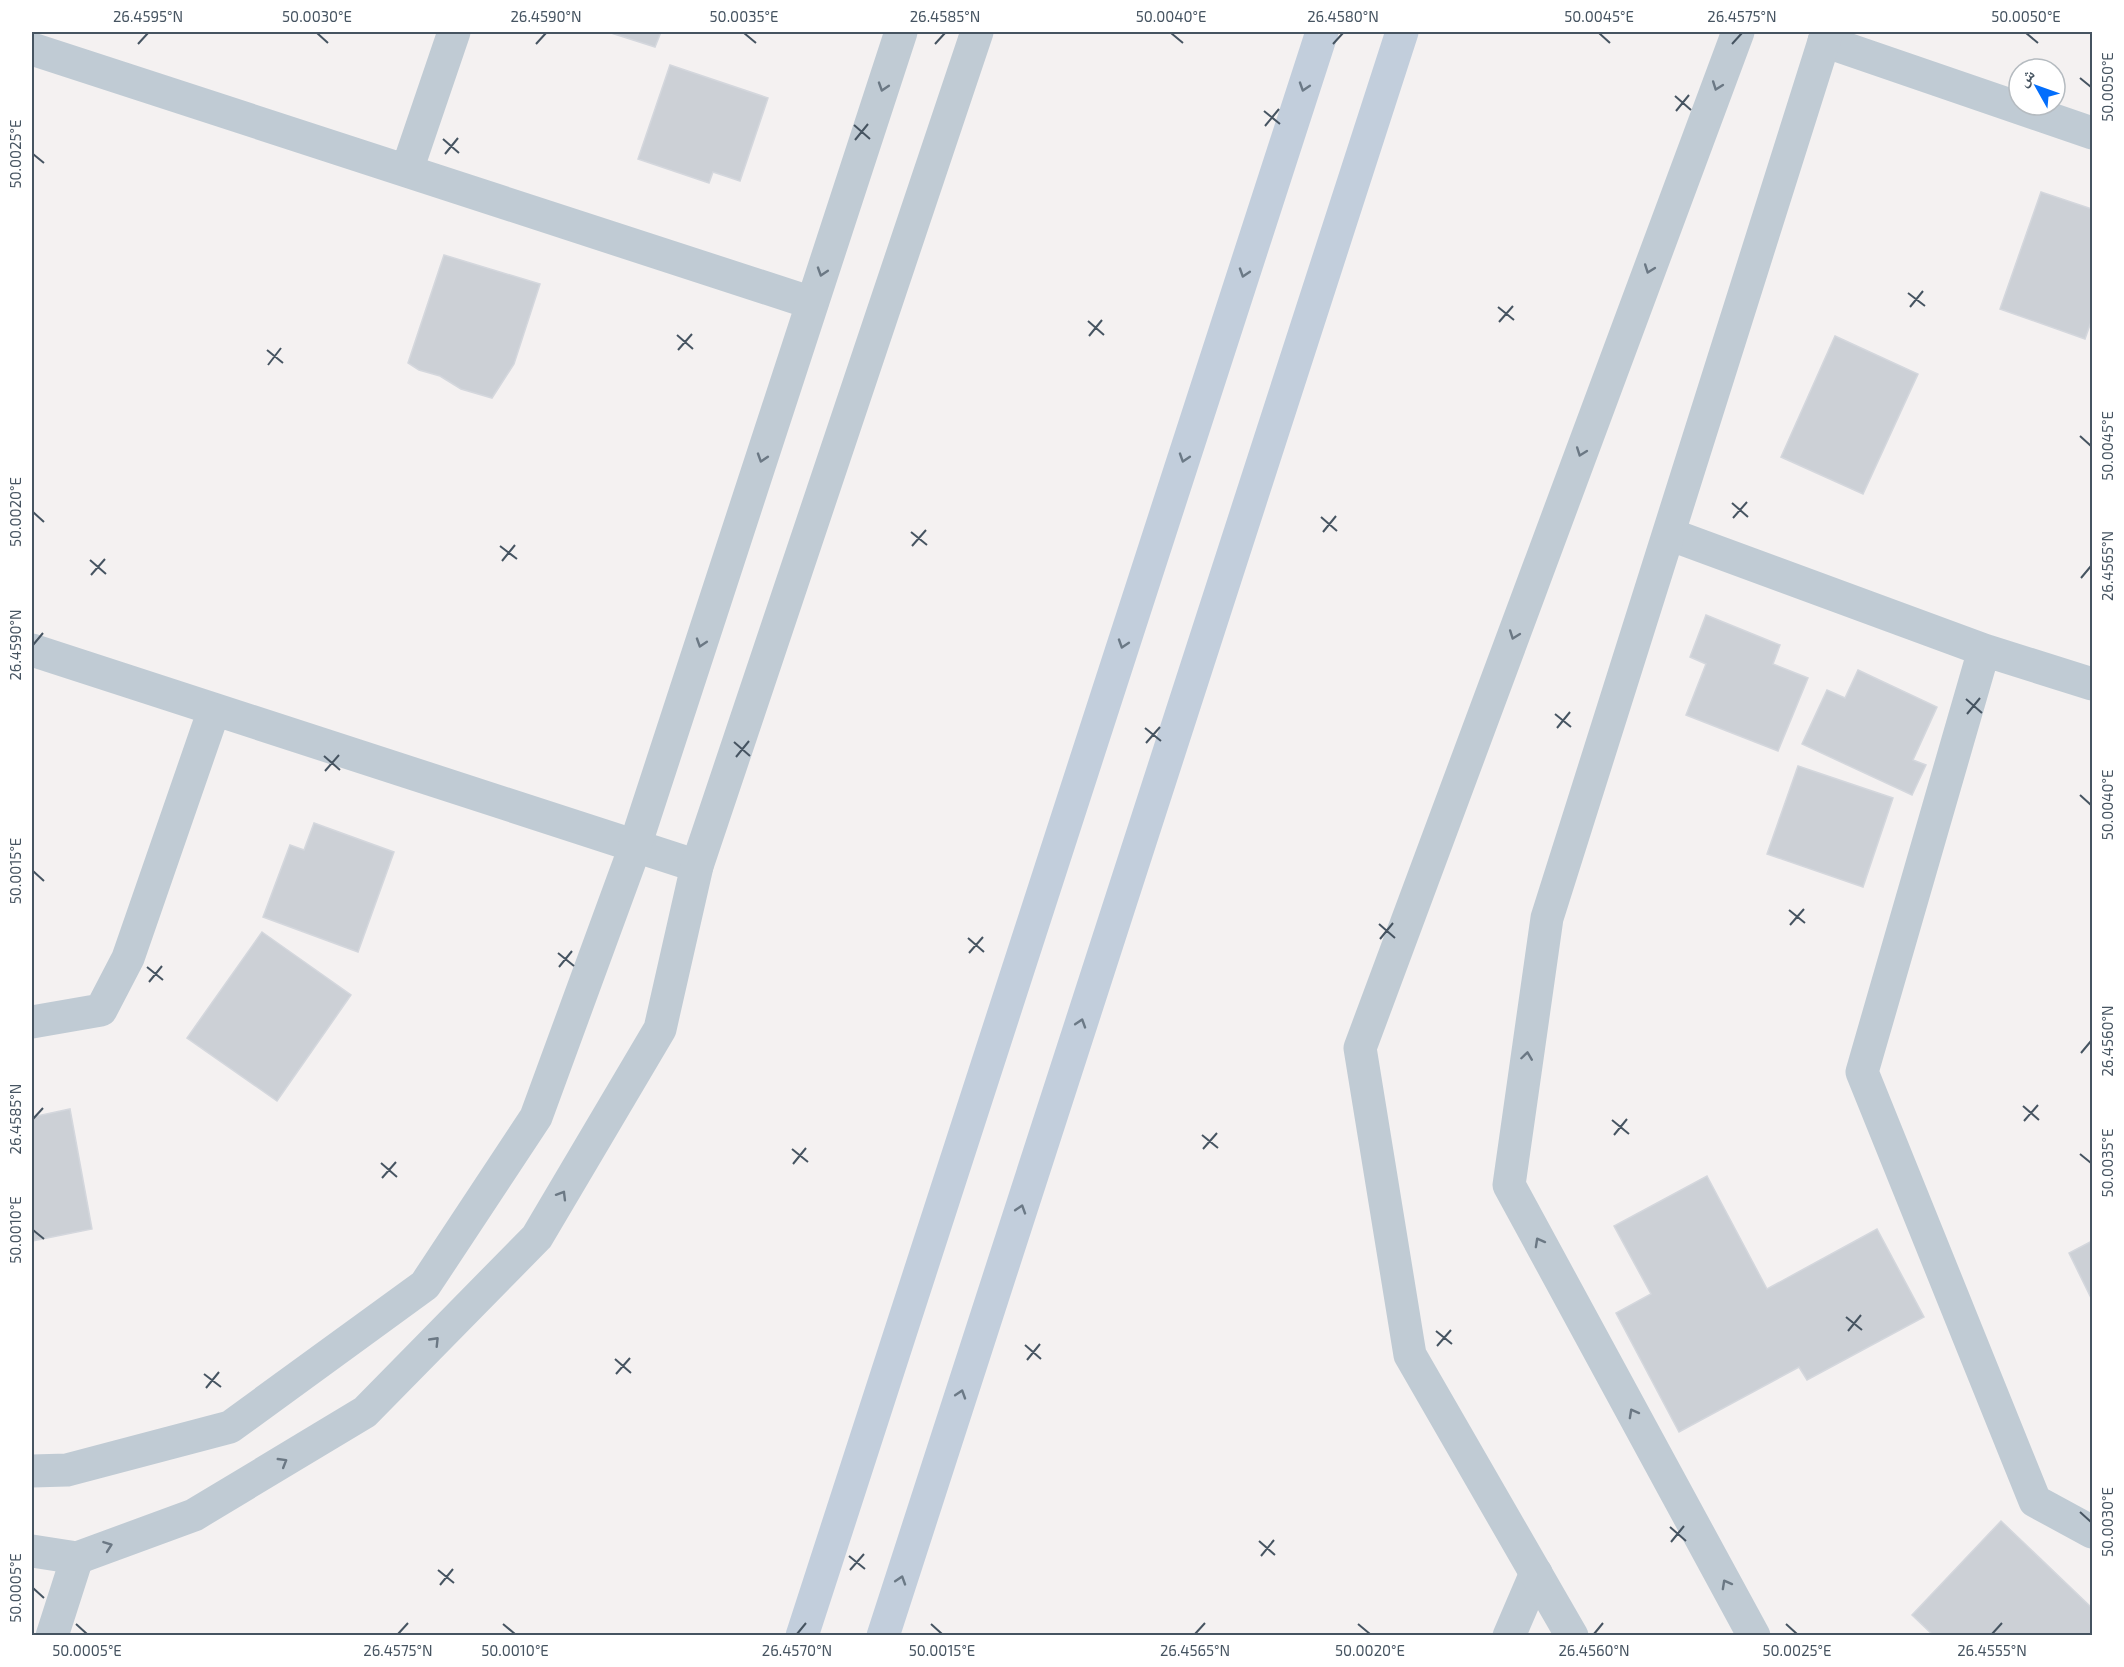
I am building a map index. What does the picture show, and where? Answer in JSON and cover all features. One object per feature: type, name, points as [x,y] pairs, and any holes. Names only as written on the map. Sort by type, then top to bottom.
[{"type":"main road","points":[[802,1635],[1322,32]]},
{"type":"main road","points":[[883,1635],[1402,32]]},
{"type":"street","points":[[407,170],[454,32]]},
{"type":"street","points":[[32,1471],[67,1470],[230,1427],[425,1285],[536,1117],[635,846],[901,32]]},
{"type":"street","points":[[32,1551],[77,1558],[194,1515],[365,1412],[537,1237],[660,1029],[697,866],[977,32]]},
{"type":"street","points":[[1572,1635],[1410,1355],[1360,1048],[1738,32]]},
{"type":"street","points":[[1754,1635],[1509,1185],[1547,918],[1826,36],[2092,133]]},
{"type":"street","points":[[32,49],[812,303]]},
{"type":"street","points":[[1669,534],[1983,650],[2092,684]]},
{"type":"street","points":[[1983,650],[1862,1072],[2035,1501],[2092,1532]]},
{"type":"street","points":[[32,651],[697,866]]},
{"type":"street","points":[[32,1022],[100,1010],[128,958],[214,710]]},
{"type":"street","points":[[52,1635],[77,1558]]},
{"type":"street","points":[[1509,1635],[1536,1574]]},
{"type":"building","points":[[608,32],[661,32],[655,47]]},
{"type":"building","points":[[670,65],[768,98],[740,181],[713,172],[709,183],[638,159]]},
{"type":"building","points":[[2041,192],[2092,209],[2092,319],[2085,339],[2000,309]]},
{"type":"building","points":[[444,255],[540,284],[514,364],[492,398],[461,389],[440,376],[419,370],[408,363]]},
{"type":"building","points":[[1835,336],[1918,374],[1863,494],[1781,457]]},
{"type":"building","points":[[1706,615],[1780,645],[1773,664],[1808,678],[1778,751],[1686,715],[1706,664],[1690,657]]},
{"type":"building","points":[[1858,670],[1937,707],[1913,760],[1926,765],[1912,795],[1802,744],[1827,690],[1845,698]]},
{"type":"building","points":[[1798,766],[1893,798],[1863,887],[1767,854]]},
{"type":"building","points":[[314,823],[394,852],[358,952],[263,917],[290,845],[304,850]]},
{"type":"building","points":[[262,932],[351,995],[277,1101],[187,1038]]},
{"type":"building","points":[[70,1109],[92,1229],[32,1241],[32,1117]]},
{"type":"building","points":[[1707,1176],[1767,1289],[1877,1229],[1924,1317],[1807,1380],[1799,1367],[1679,1432],[1616,1313],[1651,1294],[1614,1226]]},
{"type":"building","points":[[2092,1241],[2092,1300],[2069,1253]]},
{"type":"building","points":[[2001,1521],[2092,1608],[2092,1636],[1934,1636],[1912,1615]]}]
